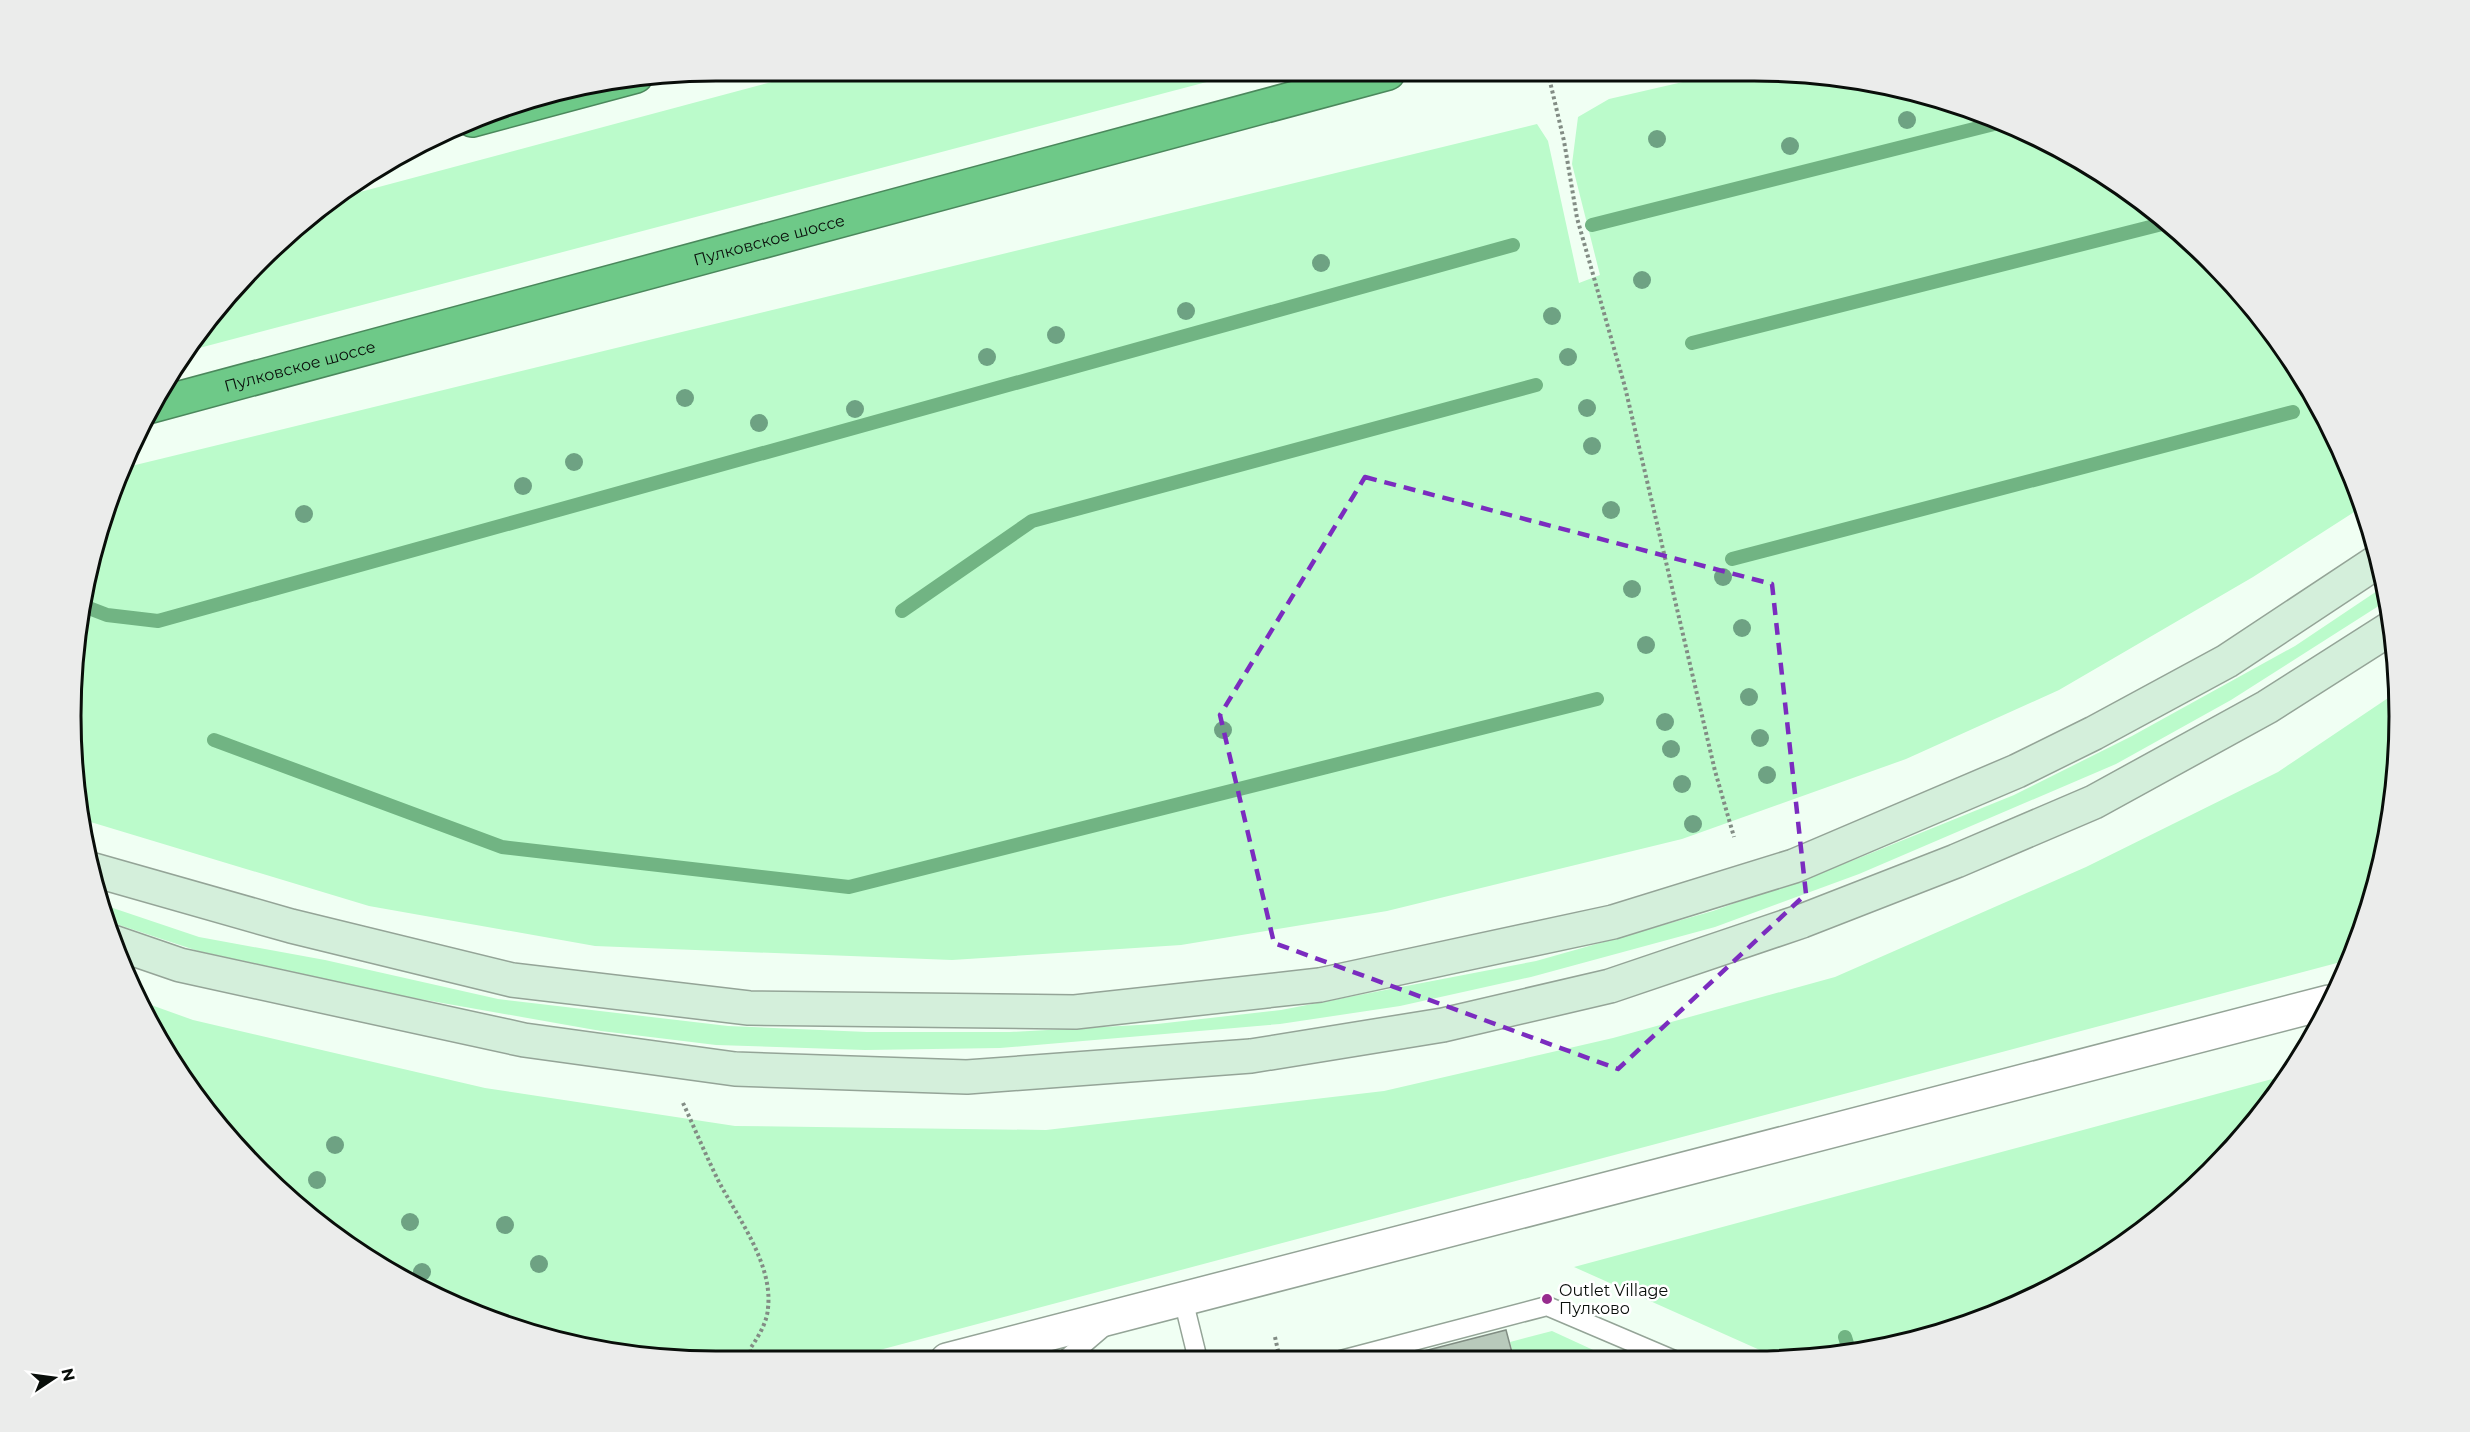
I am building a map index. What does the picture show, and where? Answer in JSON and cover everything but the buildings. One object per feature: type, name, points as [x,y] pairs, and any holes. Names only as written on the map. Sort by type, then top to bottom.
[{"type":"highway","name":"Пулковское шоссе","points":[[163,403],[1358,81]]},
{"type":"main road","points":[[101,872],[291,926],[512,980],[749,1008],[1075,1012],[1320,985],[1613,922],[1794,866],[2017,771],[2094,733],[2227,661],[2370,566]]},
{"type":"main road","points":[[124,946],[180,965],[524,1040],[735,1069],[967,1077],[1251,1056],[1443,1025],[1610,986],[1802,921],[1956,861],[2094,802],[2267,708],[2384,633]]},
{"type":"street","points":[[982,1351],[2320,1004]]},
{"type":"lane","points":[[1183,1299],[1196,1351]]},
{"type":"lane","points":[[1375,1351],[1547,1306],[1653,1351]]},
{"type":"lane","points":[[1076,1351],[1116,1317]]},
{"type":"path","points":[[1550,81],[1564,141],[1577,219],[1625,387],[1715,771],[1734,837]]},
{"type":"path","points":[[682,1102],[719,1183],[744,1224],[767,1286],[768,1308],[763,1328],[750,1351]]},
{"type":"path","points":[[1275,1336],[1278,1351]]},
{"type":"highlighted area","points":[[1365,477],[1772,584],[1806,894],[1618,1069],[1274,943],[1220,715]]},
{"type":"green space","points":[[776,81],[1210,81],[198,348],[239,297],[267,267],[329,212],[356,193]]},
{"type":"green space","points":[[1687,81],[1796,82],[1837,86],[1878,93],[1958,115],[2035,146],[2072,166],[2141,212],[2173,239],[2203,267],[2258,329],[2282,363],[2324,435],[2355,512],[2253,577],[2059,690],[1906,759],[1682,839],[1387,911],[1181,945],[952,960],[595,946],[369,906],[90,822],[82,758],[81,716],[86,633],[103,552],[132,466],[1537,124],[1548,141],[1579,283],[1600,275],[1572,164],[1578,117],[1609,99]]},
{"type":"green space","points":[[2377,591],[2379,606],[2231,700],[2116,764],[1859,874],[1715,927],[1531,977],[1400,1006],[1280,1024],[1000,1048],[865,1050],[716,1045],[601,1031],[403,996],[198,951],[116,924],[111,907],[199,937],[325,960],[498,999],[728,1026],[867,1032],[1010,1032],[1157,1024],[1281,1010],[1536,961],[1713,911],[1854,860],[2014,795],[2132,736],[2295,646]]},
{"type":"green space","points":[[2389,698],[2388,758],[2377,840],[2355,920],[2340,962],[876,1351],[716,1351],[633,1346],[592,1339],[512,1317],[435,1286],[398,1266],[329,1220],[267,1165],[212,1103],[188,1069],[150,1005],[193,1020],[485,1088],[735,1126],[1046,1130],[1384,1091],[1613,1038],[1835,977],[2086,867],[2278,772]]},
{"type":"green space","points":[[2276,1078],[2258,1103],[2203,1165],[2141,1220],[2107,1244],[2035,1286],[1997,1303],[1918,1329],[1837,1346],[1762,1351],[1574,1267]]},
{"type":"green space","points":[[1552,1331],[1595,1351],[1512,1351],[1510,1342]]},
{"type":"waterway","points":[[1592,225],[1988,126]]},
{"type":"waterway","points":[[1692,343],[2157,225]]},
{"type":"waterway","points":[[90,609],[107,615],[158,621],[1513,245]]},
{"type":"waterway","points":[[902,611],[1032,521],[1536,385]]},
{"type":"waterway","points":[[1732,559],[2293,412]]},
{"type":"waterway","points":[[214,740],[502,847],[849,887],[1597,699]]},
{"type":"waterway","points":[[1845,1337],[1847,1344]]},
{"type":"place","name":"Outlet Village Пулково","points":[[1547,1299]]}]
